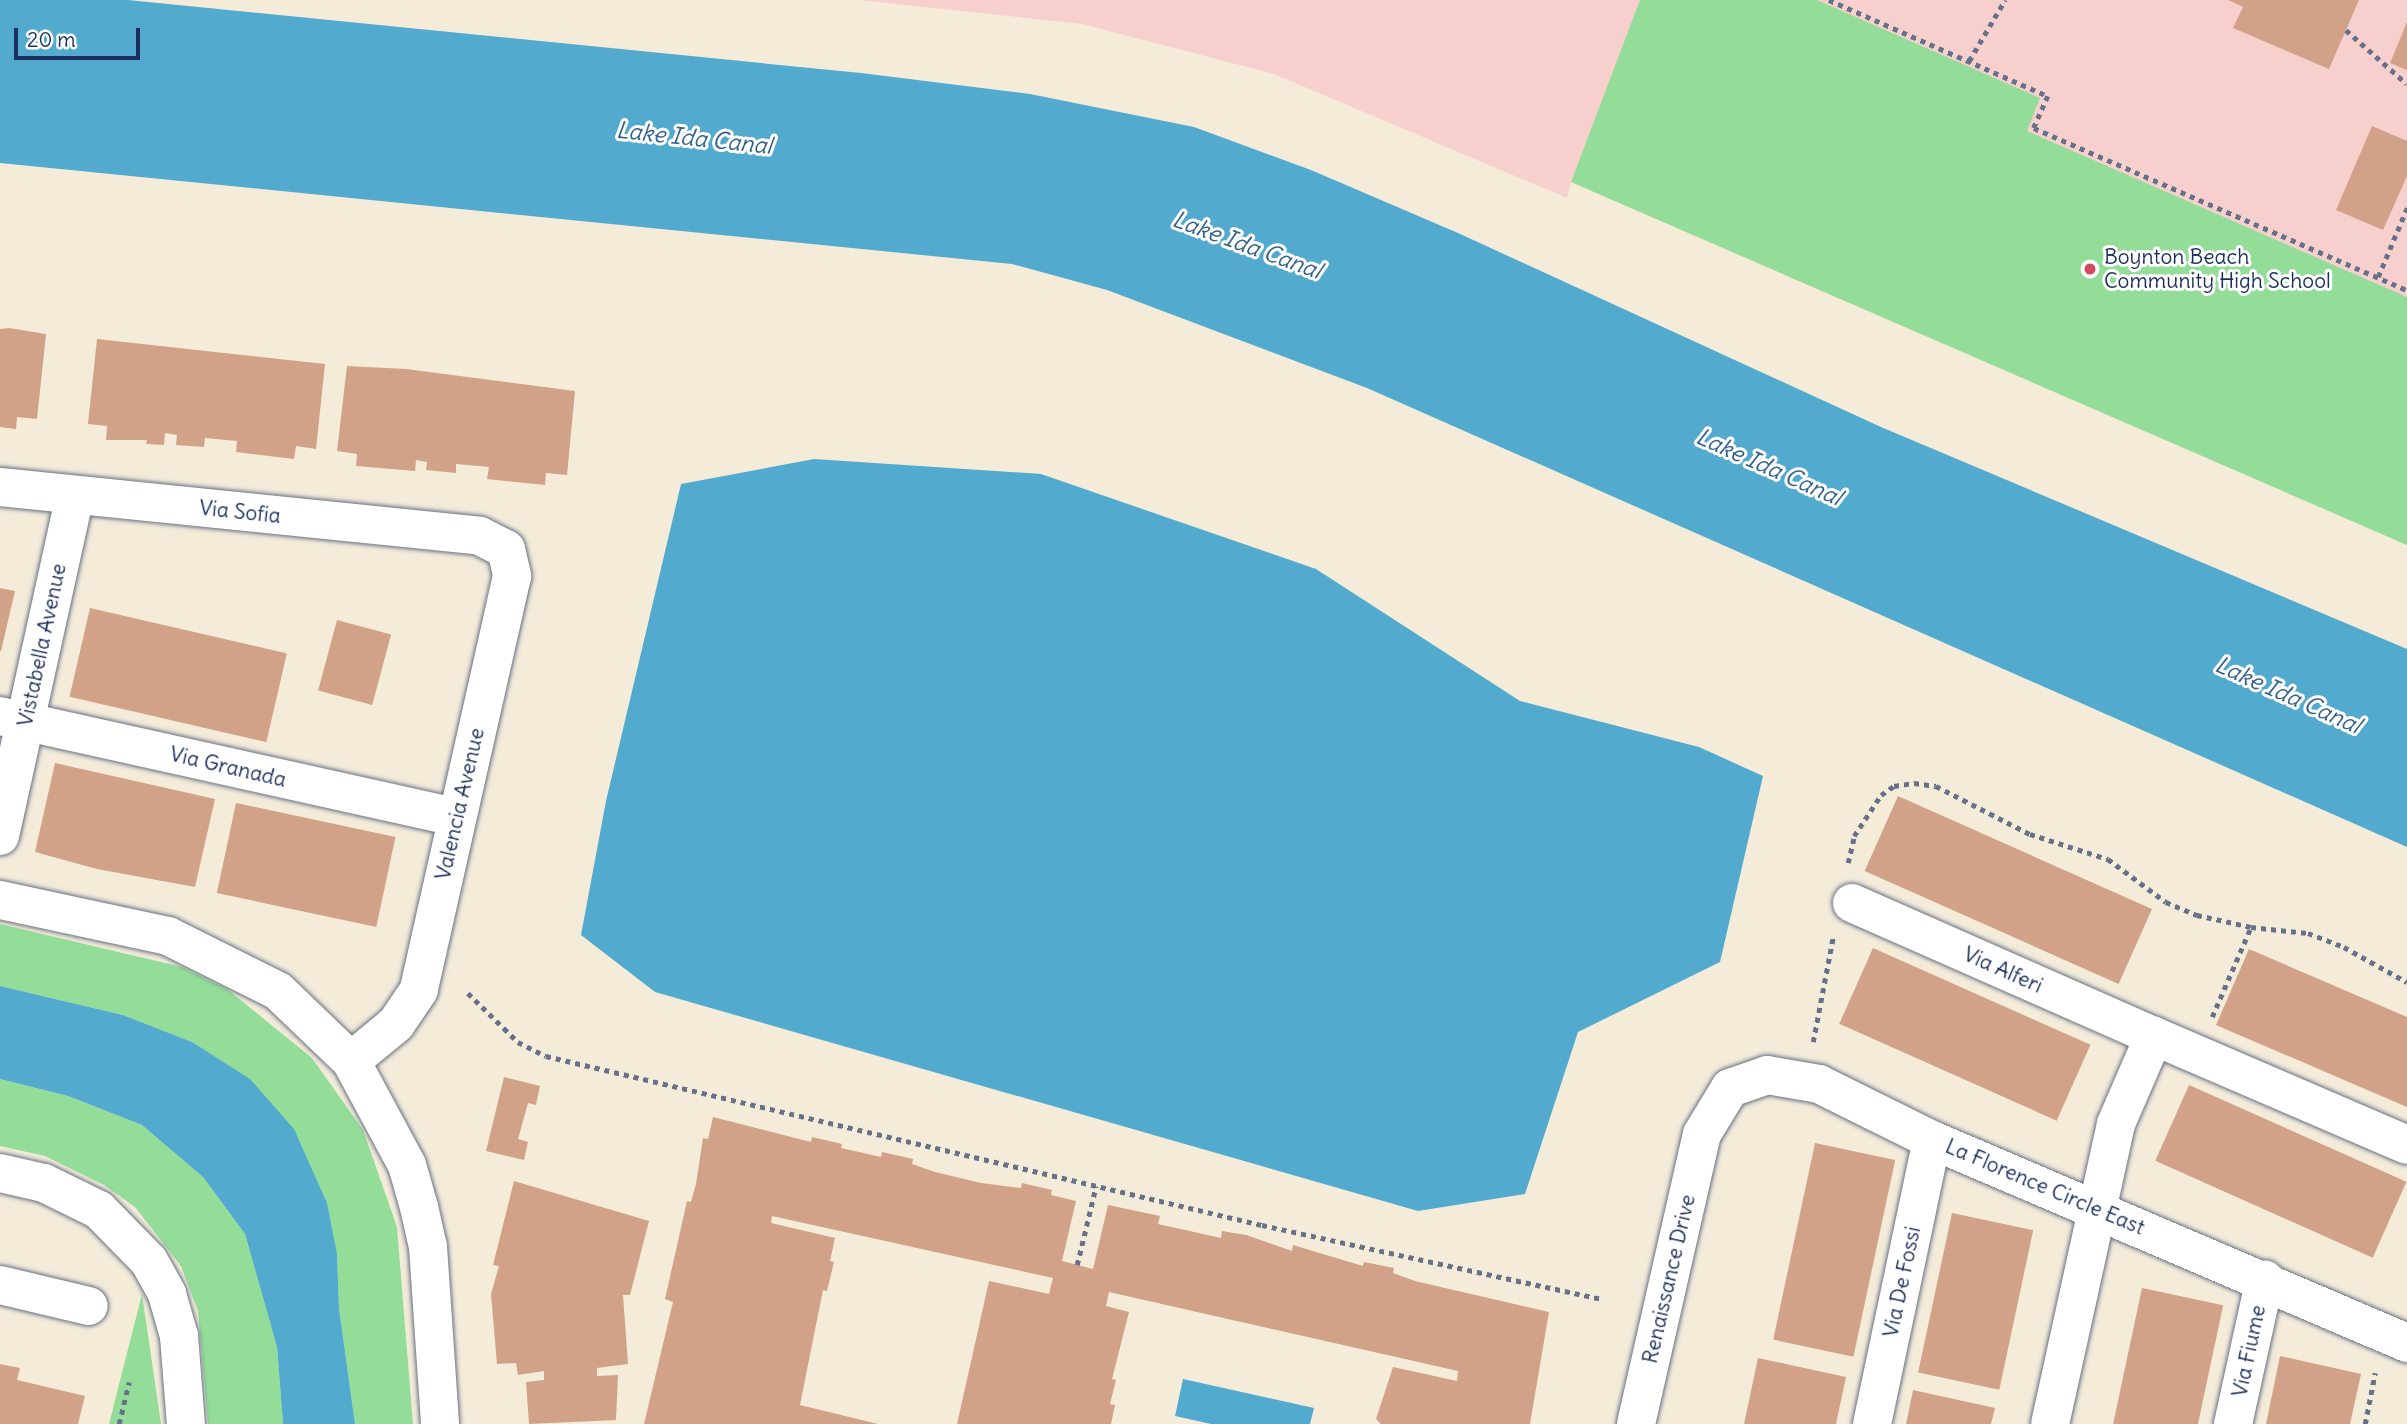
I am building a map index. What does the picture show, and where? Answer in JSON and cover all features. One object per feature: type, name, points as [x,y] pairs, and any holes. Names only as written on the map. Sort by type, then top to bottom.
[{"type":"street","name":"Via Sofia","points":[[0,487],[480,536]]},
{"type":"street","name":"Vistabella Avenue","points":[[0,836],[12,719],[75,495]]},
{"type":"street","name":"Valencia Avenue","points":[[351,1061],[396,1024],[419,990],[512,576],[506,549],[480,536]]},
{"type":"street","name":"Via Granada","points":[[12,719],[456,817]]},
{"type":"street","points":[[0,900],[168,936],[278,991],[351,1061],[407,1165],[419,1207],[428,1247],[440,1424]]},
{"type":"street","name":"Via Alferi","points":[[1845,900],[2407,1145]]},
{"type":"street","points":[[2050,1424],[2116,1124],[2154,1036]]},
{"type":"street","name":"La Florence Circle East","points":[[1702,1135],[1730,1088],[1767,1075],[1819,1084],[1932,1140],[2265,1279],[2392,1353]]},
{"type":"street","name":"Renaissance Drive","points":[[1636,1424],[1702,1135]]},
{"type":"street","name":"Via De Fossi","points":[[1872,1424],[1932,1140]]},
{"type":"street","points":[[0,1173],[44,1183],[99,1210],[149,1261],[167,1293],[179,1336],[186,1424]]},
{"type":"street","name":"Via Fiume","points":[[2233,1424],[2265,1279]]},
{"type":"street","points":[[0,1285],[89,1306]]},
{"type":"path","points":[[1829,0],[2048,96],[2034,128],[2230,216],[2407,290]]},
{"type":"path","points":[[1969,61],[2005,0]]},
{"type":"path","points":[[2346,30],[2407,84]]},
{"type":"path","points":[[2378,278],[2407,208]]},
{"type":"path","points":[[1812,1046],[1845,900],[1854,836],[1881,795],[1894,786],[1914,783],[1936,786],[2030,834],[2108,859],[2166,902],[2197,915],[2251,927],[2308,933],[2373,961],[2407,982]]},
{"type":"path","points":[[2210,1022],[2251,927]]},
{"type":"path","points":[[468,993],[518,1042],[546,1056],[1096,1186],[1601,1299]]},
{"type":"path","points":[[1077,1265],[1096,1186]]},
{"type":"path","points":[[2365,1424],[2392,1353]]},
{"type":"path","points":[[119,1424],[129,1382]]},
{"type":"shaded area","name":"Boynton Beach Community High School","points":[[859,0],[2407,0],[2407,545],[1571,182],[1567,198],[1274,74],[1082,24]]},
{"type":"green space","points":[[1640,0],[1817,0],[2040,98],[2027,131],[2407,297],[2407,545],[1571,182]]},
{"type":"green space","points":[[0,924],[182,967],[227,989],[312,1058],[363,1130],[397,1227],[413,1424],[355,1424],[339,1308],[337,1254],[192,1042],[123,1015],[0,986]]},
{"type":"green space","points":[[0,1079],[68,1096],[142,1125],[203,1177],[245,1234],[277,1347],[283,1424],[208,1424],[198,1311],[181,1266],[135,1207],[104,1185],[45,1156],[0,1146]]},
{"type":"green space","points":[[142,1294],[161,1424],[109,1424]]},
{"type":"water","name":"Lake Ida Canal","points":[[0,0],[128,0],[861,73],[1030,94],[1194,127],[1311,170],[1458,233],[1881,427],[2407,649],[2407,847],[1367,388],[1107,290],[1012,264],[0,163]]},
{"type":"water","points":[[814,459],[1041,474],[1316,569],[1520,701],[1699,747],[1763,776],[1720,962],[1578,1032],[1525,1194],[1418,1211],[655,992],[581,935],[606,801],[681,484]]},
{"type":"water","points":[[0,986],[123,1015],[192,1042],[250,1079],[294,1129],[327,1203],[337,1254],[339,1308],[355,1424],[283,1424],[277,1347],[245,1234],[203,1177],[142,1125],[68,1096],[0,1079]]},
{"type":"water","points":[[1183,1379],[1314,1408],[1310,1424],[1211,1424],[1175,1416]]},
{"type":"building","points":[[2228,0],[2359,0],[2329,69],[2233,28],[2243,7]]},
{"type":"building","points":[[2407,22],[2407,70],[2390,63]]},
{"type":"building","points":[[2372,126],[2407,141],[2407,176],[2383,230],[2336,210]]},
{"type":"building","points":[[0,329],[46,334],[37,419],[17,417],[16,429],[0,427]]},
{"type":"building","points":[[97,339],[325,364],[316,449],[296,446],[294,459],[236,452],[237,441],[205,438],[204,447],[176,445],[177,435],[165,433],[164,445],[146,444],[147,440],[106,440],[107,426],[88,424]]},
{"type":"building","points":[[347,366],[406,369],[575,391],[567,475],[546,473],[545,485],[487,479],[489,467],[456,464],[456,473],[426,470],[427,462],[416,460],[415,471],[356,466],[357,454],[337,451]]},
{"type":"building","points":[[0,588],[15,591],[1,651],[0,651]]},
{"type":"building","points":[[90,608],[287,653],[266,742],[70,697]]},
{"type":"building","points":[[337,620],[391,634],[372,705],[318,691]]},
{"type":"building","points":[[55,763],[215,799],[195,887],[97,869],[35,852]]},
{"type":"building","points":[[1898,796],[2152,909],[2119,984],[1865,871]]},
{"type":"building","points":[[236,803],[395,837],[376,927],[217,893]]},
{"type":"building","points":[[1873,948],[2090,1045],[2057,1121],[1839,1024]]},
{"type":"building","points":[[2249,949],[2407,1017],[2407,1107],[2216,1025]]},
{"type":"building","points":[[504,1077],[540,1086],[536,1105],[528,1103],[518,1139],[528,1142],[524,1160],[486,1151]]},
{"type":"building","points":[[2189,1085],[2406,1182],[2373,1258],[2155,1161]]},
{"type":"building","points":[[713,1117],[811,1142],[812,1137],[842,1144],[841,1148],[881,1157],[882,1152],[913,1159],[912,1164],[981,1183],[1021,1188],[1022,1183],[1052,1190],[1051,1195],[1076,1201],[1062,1261],[1093,1269],[1108,1205],[1160,1216],[1158,1224],[1221,1238],[1222,1231],[1246,1235],[1292,1251],[1293,1245],[1363,1266],[1364,1262],[1394,1268],[1393,1273],[1415,1281],[1549,1312],[1530,1424],[1381,1424],[1376,1419],[1393,1367],[1457,1381],[1458,1371],[1109,1292],[1106,1306],[1129,1312],[1112,1379],[1116,1380],[1110,1404],[1115,1405],[1111,1424],[957,1424],[989,1281],[1049,1294],[1053,1278],[772,1216],[771,1223],[835,1238],[830,1261],[834,1262],[827,1291],[823,1290],[800,1405],[878,1424],[644,1424],[673,1302],[665,1299],[687,1201],[691,1202],[703,1138],[708,1139]]},
{"type":"building","points":[[1815,1143],[1895,1160],[1853,1357],[1773,1340]]},
{"type":"building","points":[[514,1181],[649,1221],[630,1295],[623,1295],[628,1364],[597,1368],[597,1376],[618,1375],[616,1420],[529,1424],[526,1382],[544,1380],[544,1371],[518,1375],[516,1363],[497,1364],[491,1294],[499,1266],[493,1265]]},
{"type":"building","points":[[1952,1213],[2033,1230],[1999,1390],[1918,1372]]},
{"type":"building","points":[[2142,1288],[2223,1305],[2198,1424],[2113,1424]]},
{"type":"building","points":[[2280,1356],[2361,1374],[2350,1424],[2266,1424]]},
{"type":"building","points":[[1758,1358],[1846,1377],[1836,1424],[1744,1424]]},
{"type":"building","points":[[0,1364],[20,1368],[17,1380],[85,1396],[78,1424],[0,1424]]},
{"type":"building","points":[[1913,1390],[1995,1408],[1991,1424],[1906,1424]]},
{"type":"place","name":"Boynton Beach Community High School","points":[[2090,269]]}]
